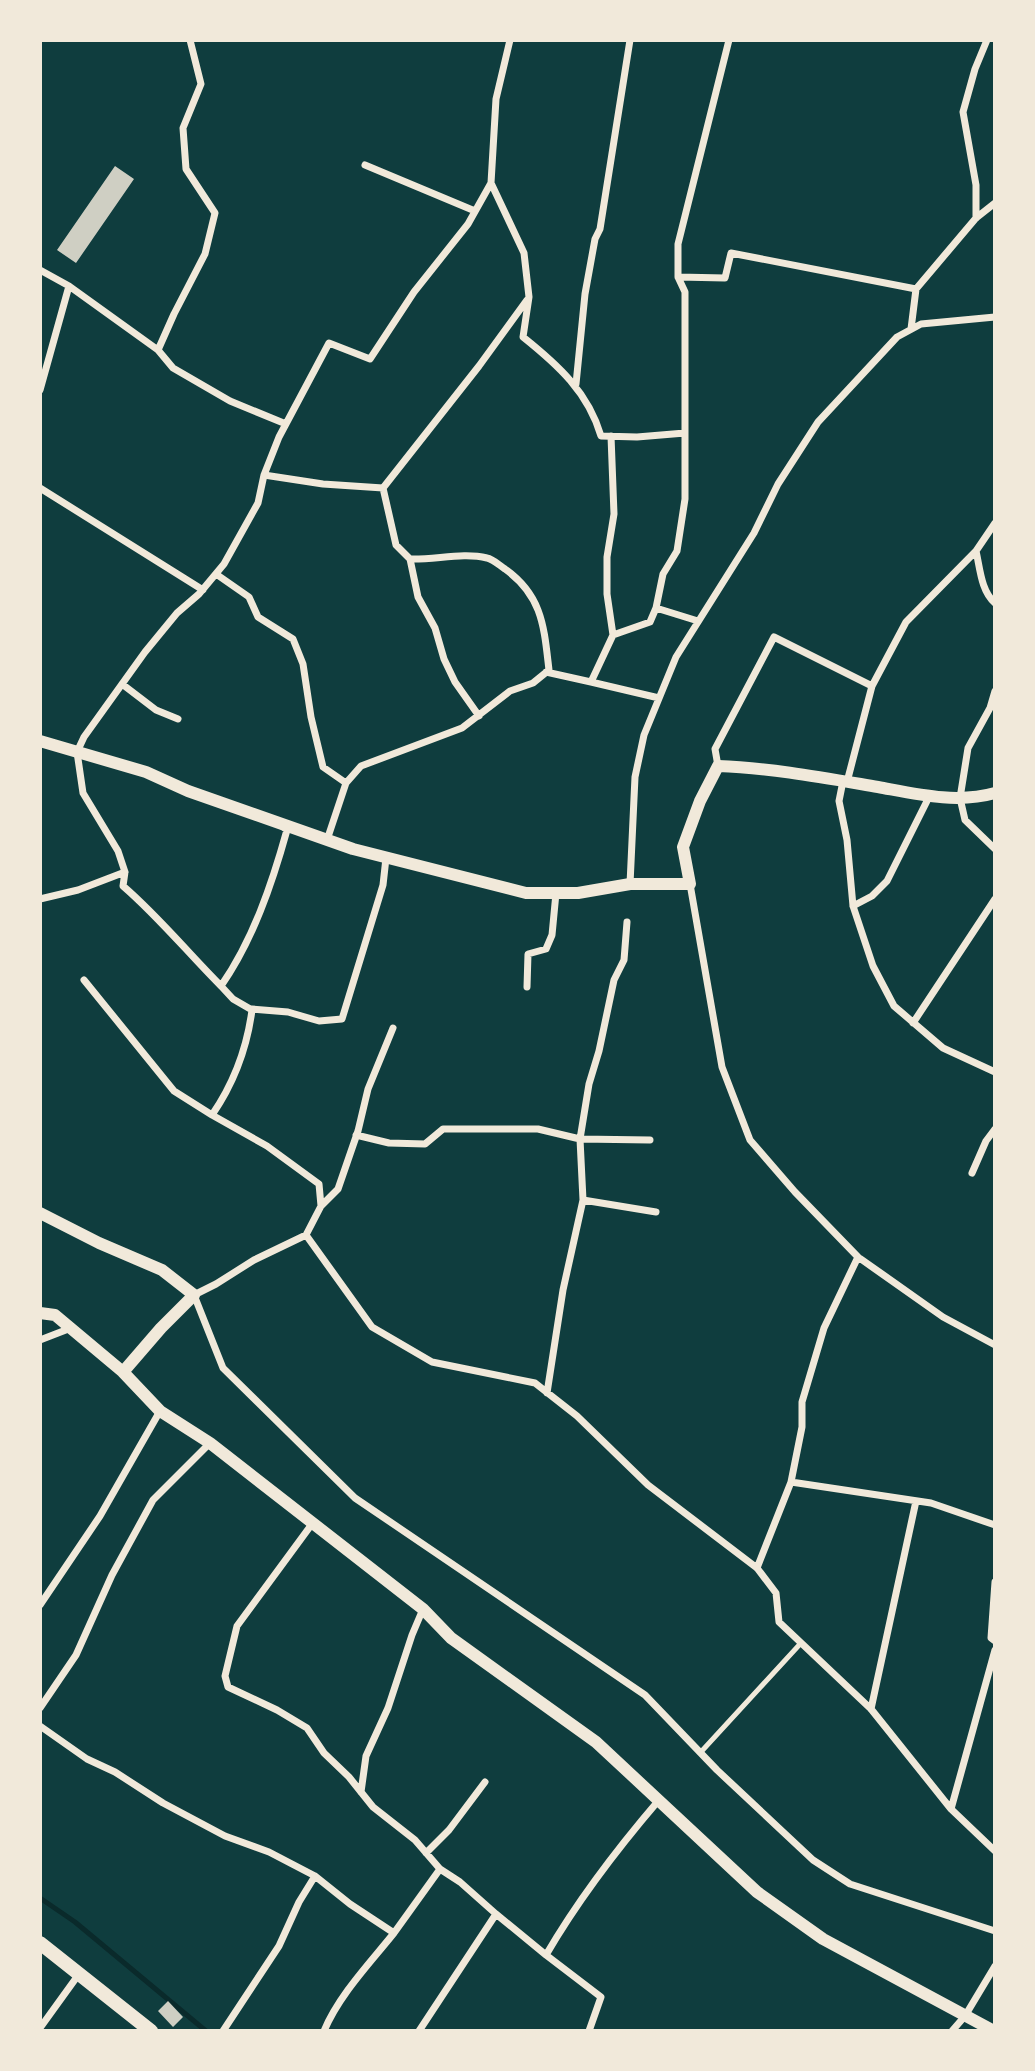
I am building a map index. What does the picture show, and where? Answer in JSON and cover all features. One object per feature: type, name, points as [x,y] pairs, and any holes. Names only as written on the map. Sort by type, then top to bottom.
[{"type":"main road","points":[[40,1943],[151,2031]]},
{"type":"street","points":[[158,350],[205,254],[215,213],[186,169],[183,128],[201,84],[190,40]]},
{"type":"street","points":[[386,858],[383,886],[342,1019],[319,1021],[288,1012],[252,1009],[233,999],[188,954],[152,911],[123,886],[125,872],[118,851],[83,793],[77,752],[84,737],[122,684],[177,613],[203,590],[216,574],[243,533],[258,503],[264,475],[286,424],[329,343],[370,359],[414,292],[468,224],[491,184],[496,99],[510,40]]},
{"type":"street","points":[[576,384],[585,294],[595,239],[600,229],[630,40]]},
{"type":"street","points":[[613,635],[650,622],[656,608],[663,574],[677,551],[685,499],[685,292],[677,277],[677,244],[729,40]]},
{"type":"street","points":[[976,218],[976,186],[963,112],[975,69],[987,40]]},
{"type":"street","points":[[365,165],[475,211]]},
{"type":"street","points":[[491,184],[524,253],[530,297],[523,338],[576,384],[596,420],[601,436],[637,437],[685,433]]},
{"type":"street","points":[[911,329],[916,289],[976,218],[995,203]]},
{"type":"street","points":[[677,277],[726,278],[731,253],[916,289]]},
{"type":"street","points":[[40,270],[69,286],[158,350],[173,368],[230,401],[286,424]]},
{"type":"street","points":[[40,390],[69,286]]},
{"type":"street","points":[[383,488],[530,297]]},
{"type":"street","points":[[629,884],[635,778],[644,735],[659,698],[676,657],[754,533],[778,484],[818,422],[897,337],[921,324],[995,317]]},
{"type":"street","points":[[591,682],[613,635],[607,594],[607,556],[614,504],[611,436]]},
{"type":"street","points":[[264,475],[323,484],[383,488]]},
{"type":"street","points":[[40,488],[203,590]]},
{"type":"street","points":[[383,488],[396,545],[410,559],[418,597],[435,628],[444,659],[455,682],[479,716]]},
{"type":"street","points":[[843,781],[847,782],[872,686],[906,622],[976,551],[995,523]]},
{"type":"street","points":[[976,551],[982,580],[995,603]]},
{"type":"street","points":[[327,841],[346,783],[361,766],[462,728],[510,691],[533,683],[549,670],[544,622],[533,597],[515,576],[490,558],[473,556],[410,559]]},
{"type":"street","points":[[216,574],[249,597],[258,617],[293,639],[303,664],[311,717],[323,767],[346,783]]},
{"type":"street","points":[[656,608],[698,621]]},
{"type":"street","points":[[872,686],[774,637],[715,749],[718,766],[700,801],[683,847],[722,1067],[750,1140],[794,1192],[858,1256],[943,1317],[995,1345]]},
{"type":"street","points":[[546,673],[659,698]]},
{"type":"street","points":[[122,684],[156,710],[178,719]]},
{"type":"street","points":[[995,691],[990,708],[968,748],[960,797],[965,820],[995,849]]},
{"type":"street","points":[[40,741],[146,772],[188,791],[327,841],[526,893],[578,893],[629,884],[690,884]]},
{"type":"street","points":[[718,766],[758,768],[929,797],[983,796],[995,793]]},
{"type":"street","points":[[843,781],[839,801],[847,840],[853,906],[873,966],[894,1006],[943,1048],[995,1072]]},
{"type":"street","points":[[853,906],[872,897],[887,881],[929,797]]},
{"type":"street","points":[[221,986],[236,964],[257,919],[281,855],[288,830],[276,822]]},
{"type":"street","points":[[40,899],[78,890],[125,872]]},
{"type":"street","points":[[527,987],[528,954],[546,949],[552,935],[556,893]]},
{"type":"street","points":[[914,1023],[995,899]]},
{"type":"street","points":[[547,1393],[563,1290],[583,1200],[580,1139],[589,1084],[614,981],[624,960],[627,922]]},
{"type":"street","points":[[84,980],[174,1091],[267,1146],[319,1184],[321,1206]]},
{"type":"street","points":[[212,1115],[227,1094],[248,1039],[252,1009]]},
{"type":"street","points":[[123,1372],[194,1295],[254,1260],[306,1235],[321,1206],[338,1189],[368,1089],[393,1028]]},
{"type":"street","points":[[356,1135],[388,1143],[425,1144],[443,1129],[538,1129],[580,1139],[650,1140]]},
{"type":"street","points":[[972,1173],[986,1141],[995,1129]]},
{"type":"street","points":[[583,1200],[656,1212]]},
{"type":"street","points":[[40,1213],[99,1243],[162,1270],[194,1295],[223,1368],[355,1498],[645,1695],[700,1753],[813,1860],[850,1884],[995,1931]]},
{"type":"street","points":[[306,1235],[372,1327],[432,1362],[535,1383],[577,1416],[648,1485],[757,1567],[776,1593],[779,1622],[871,1709],[951,1809],[995,1852]]},
{"type":"street","points":[[757,1567],[791,1482],[802,1426],[802,1402],[824,1328],[858,1256]]},
{"type":"street","points":[[40,1313],[55,1315],[123,1372],[160,1411],[210,1443],[423,1609],[451,1638],[596,1742],[757,1892],[823,1939],[994,2031]]},
{"type":"street","points":[[40,1340],[71,1328]]},
{"type":"street","points":[[40,1605],[100,1516],[160,1411]]},
{"type":"street","points":[[40,1708],[76,1656],[112,1575],[153,1500],[210,1443]]},
{"type":"street","points":[[791,1482],[931,1503],[995,1525]]},
{"type":"street","points":[[871,1709],[916,1501]]},
{"type":"street","points":[[312,1524],[237,1626],[225,1676],[228,1687],[277,1710],[307,1728],[324,1753],[349,1777],[373,1807],[415,1840],[440,1869],[460,1882],[546,1955],[601,1997],[589,2031]]},
{"type":"street","points":[[995,1582],[992,1638],[995,1641]]},
{"type":"street","points":[[361,1792],[366,1756],[388,1708],[423,1609]]},
{"type":"street","points":[[951,1809],[995,1650]]},
{"type":"street","points":[[40,1726],[87,1759],[115,1772],[163,1803],[225,1836],[269,1852],[315,1876],[350,1904],[394,1933]]},
{"type":"street","points":[[426,1853],[449,1830],[485,1782]]},
{"type":"street","points":[[546,1955],[570,1914],[619,1846],[659,1800]]},
{"type":"street","points":[[327,2030],[355,1983],[440,1869]]},
{"type":"street","points":[[223,2031],[279,1946],[299,1902],[315,1876]]},
{"type":"street","points":[[419,2031],[496,1914]]},
{"type":"street","points":[[952,2031],[965,2016],[995,1966]]},
{"type":"street","points":[[40,2028],[80,1974]]},
{"type":"lane","points":[[700,1753],[801,1643]]},
{"type":"building","points":[[115,166],[134,179],[76,263],[57,250]]},
{"type":"building","points":[[168,2001],[183,2017],[173,2027],[158,2011]]},
{"type":"waterway","points":[[40,1898],[75,1922],[206,2031]]}]
